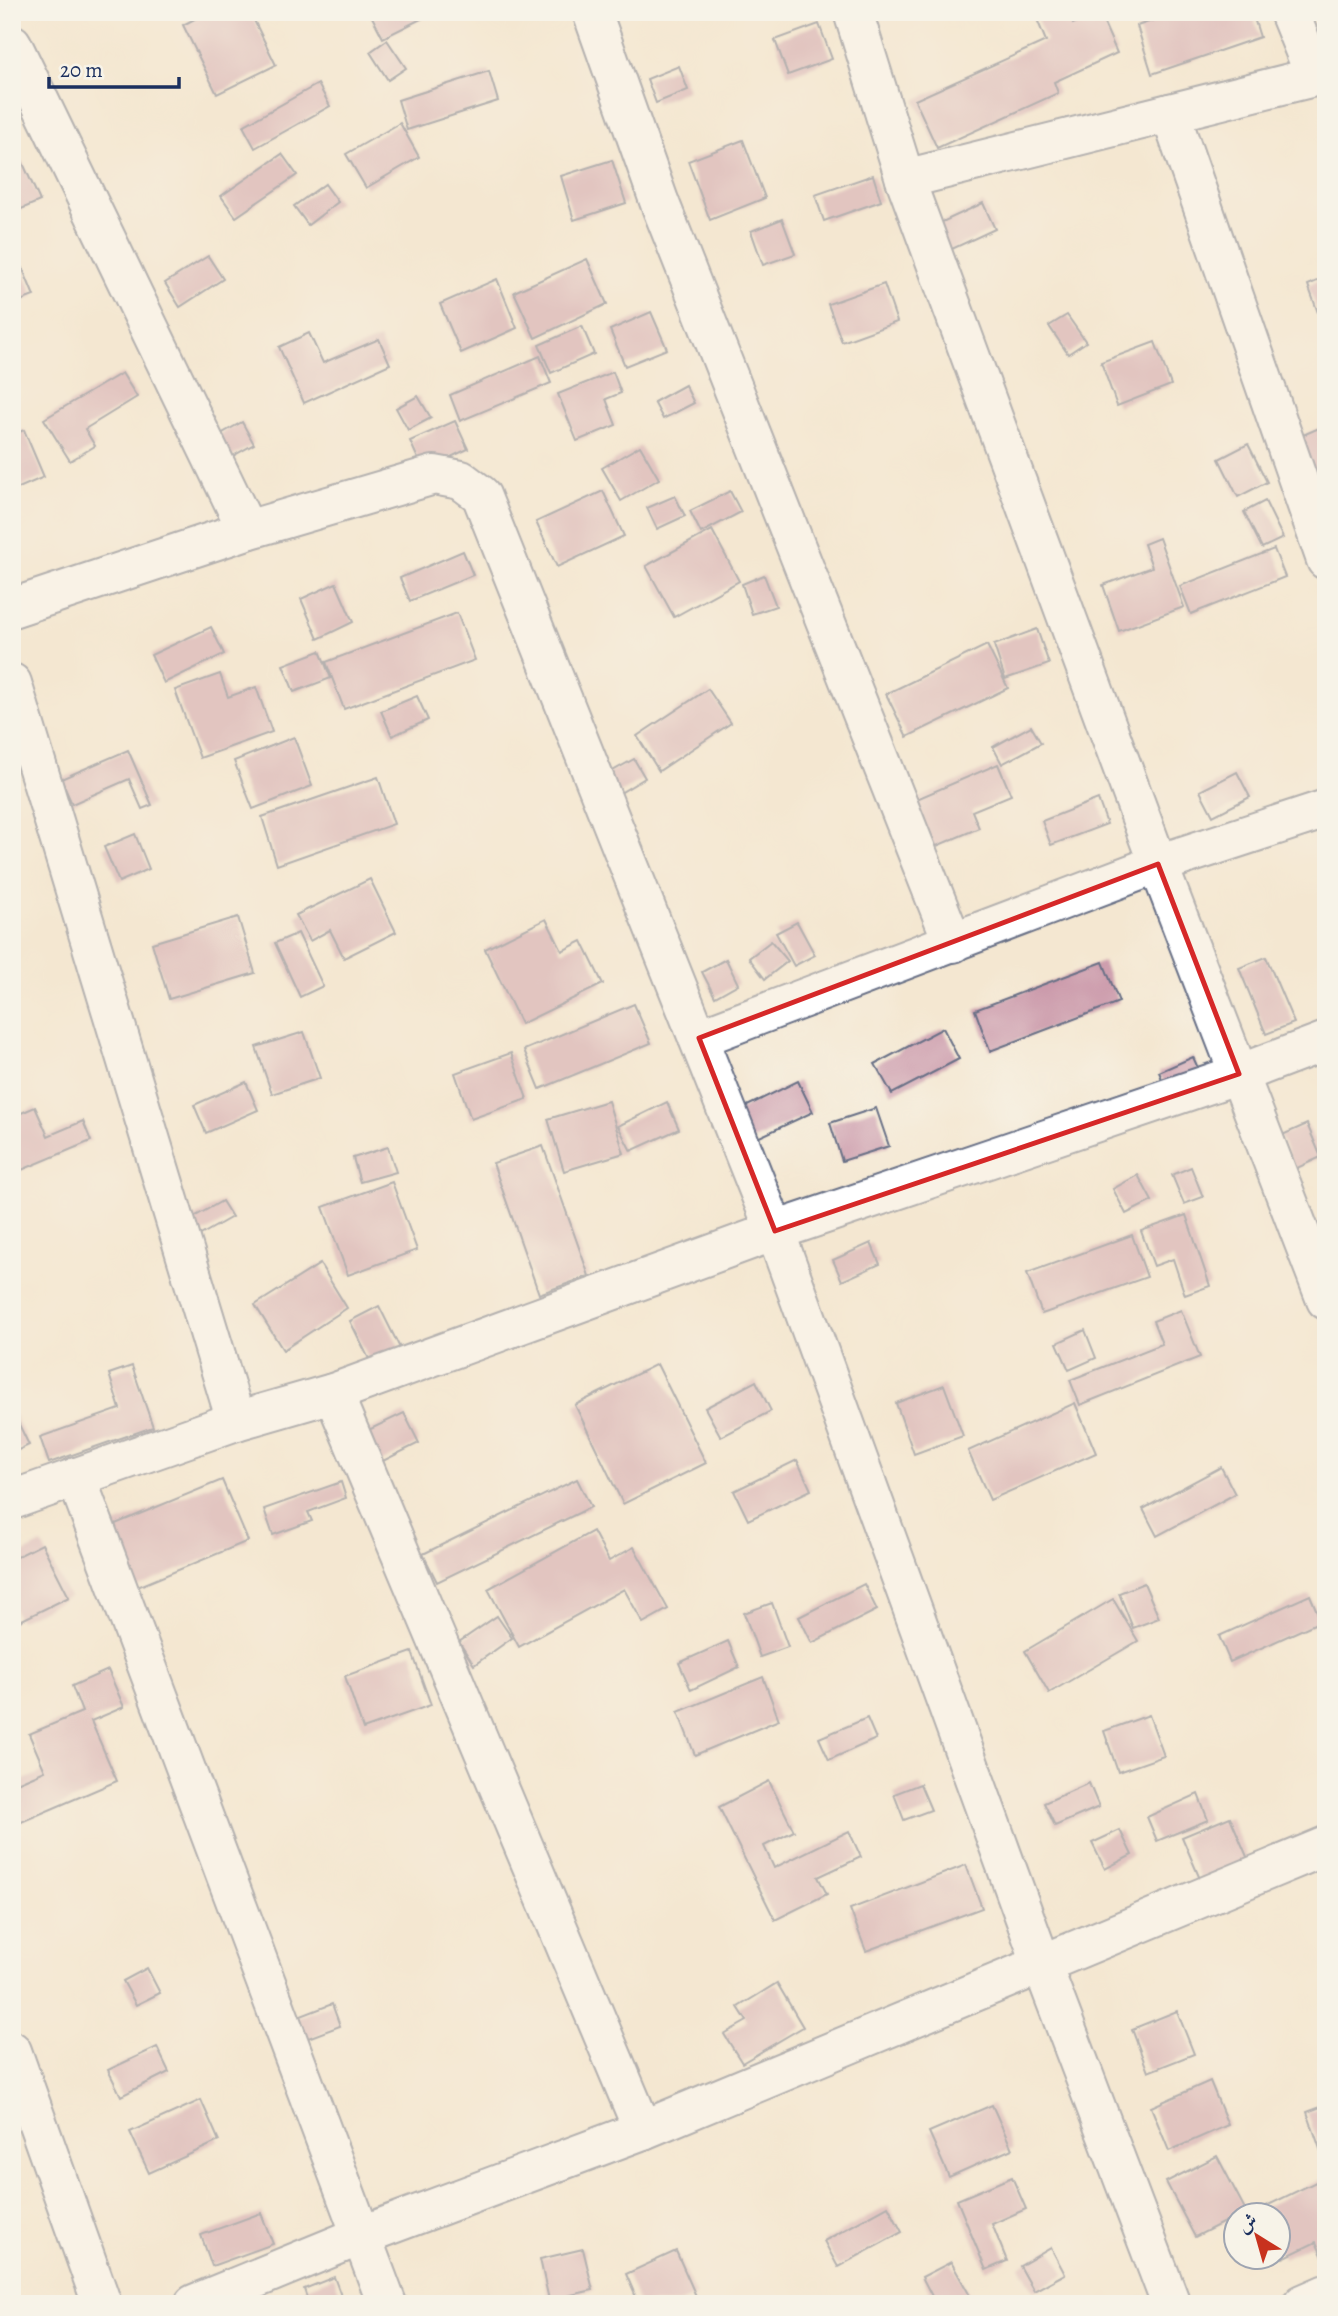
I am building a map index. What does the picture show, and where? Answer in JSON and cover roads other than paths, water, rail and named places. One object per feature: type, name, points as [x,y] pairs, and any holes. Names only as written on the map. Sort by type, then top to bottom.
[{"type":"street","points":[[592,12],[659,201],[953,943]]},
{"type":"street","points":[[853,12],[905,179],[1158,864],[1326,1300]]},
{"type":"street","points":[[905,179],[1321,75],[1289,12]]},
{"type":"street","points":[[12,44],[247,530]]},
{"type":"street","points":[[1170,113],[1326,560]]},
{"type":"street","points":[[12,608],[247,530],[435,475],[461,480],[481,495],[775,1231],[1042,1965],[1171,2304]]},
{"type":"street","points":[[12,683],[236,1421]]},
{"type":"street","points":[[699,1038],[1158,864],[1326,809]]},
{"type":"street","points":[[12,1500],[236,1421],[333,1393],[775,1231],[1239,1074],[1326,1041]]},
{"type":"street","points":[[333,1393],[643,2130]]},
{"type":"street","points":[[76,1478],[387,2304]]},
{"type":"street","points":[[194,2304],[360,2236],[643,2130],[1326,1846]]},
{"type":"street","points":[[12,2051],[102,2304]]},
{"type":"street","points":[[1303,2304],[1326,2294]]}]
